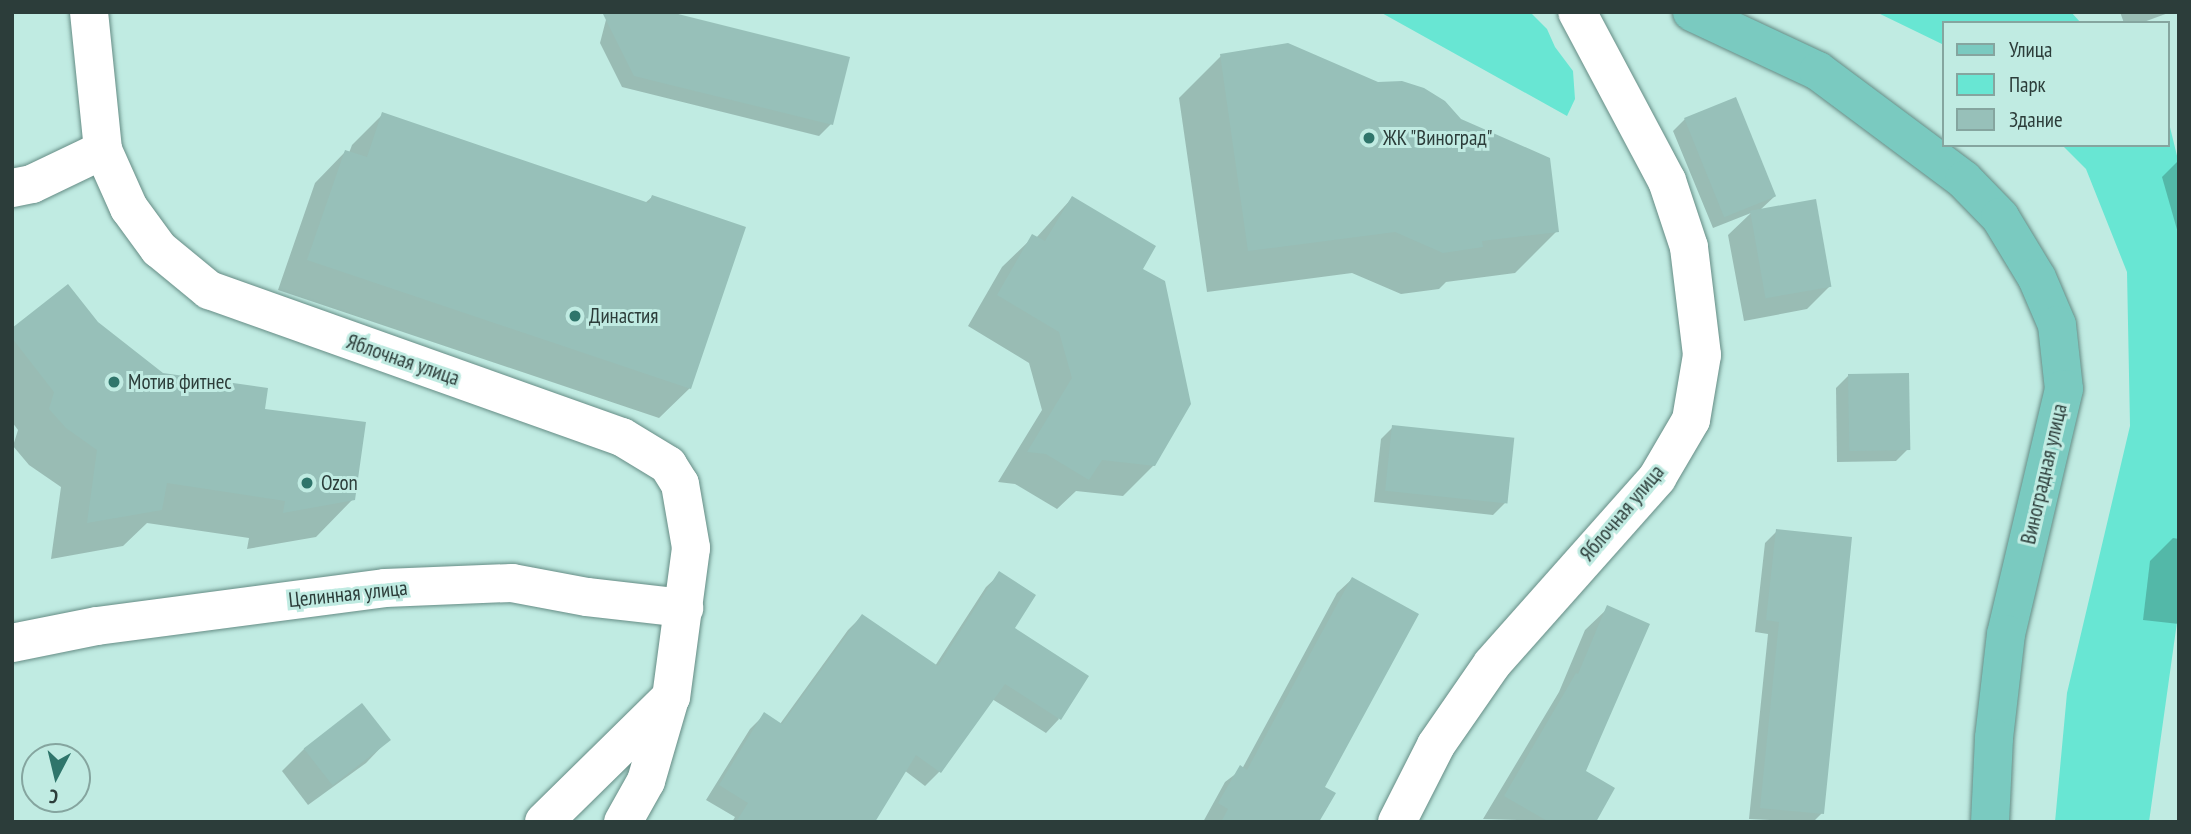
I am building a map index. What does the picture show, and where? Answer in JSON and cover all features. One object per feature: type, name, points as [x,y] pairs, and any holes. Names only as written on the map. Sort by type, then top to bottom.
[{"type":"main road","name":"Виноградная улица","points":[[1692,12],[1818,71],[1964,180],[2000,217],[2036,278],[2057,325],[2064,389],[2006,634],[1994,738],[1990,822]]},
{"type":"street","name":"Яблочная улица","points":[[89,12],[103,150],[128,208],[159,249],[209,290],[622,437],[668,465],[680,484],[691,548],[684,608],[671,696],[646,781],[623,822]]},
{"type":"street","name":"Яблочная улица","points":[[1396,822],[1436,746],[1492,664],[1657,478],[1691,421],[1702,355],[1689,247],[1667,181],[1577,12]]},
{"type":"street","points":[[12,188],[32,184],[103,150]]},
{"type":"street","name":"Целинная улица","points":[[12,643],[97,626],[385,588],[512,583],[587,597],[684,608]]},
{"type":"street","points":[[544,822],[671,696]]},
{"type":"green space","points":[[1380,12],[1530,12],[1547,29],[1555,47],[1573,71],[1575,99],[1567,116]]},
{"type":"green space","points":[[1876,12],[2071,12],[2079,21],[1942,21],[1942,44]]},
{"type":"green space","points":[[2170,127],[2179,164],[2179,608],[2149,822],[2055,822],[2067,693],[2130,426],[2127,272],[2086,169],[2064,147],[2170,147]]},
{"type":"building","points":[[602,12],[670,12],[850,57],[833,125],[634,76]]},
{"type":"building","name":"ЖК \"Виноград\"","points":[[1288,43],[1378,82],[1402,81],[1424,88],[1445,101],[1461,119],[1550,158],[1559,232],[1482,241],[1483,247],[1443,253],[1395,232],[1248,251],[1220,54]]},
{"type":"building","points":[[1736,97],[1776,196],[1724,217],[1684,118]]},
{"type":"building","points":[[382,112],[649,203],[652,195],[746,227],[691,389],[307,260],[345,150],[367,157]]},
{"type":"building","points":[[1072,196],[1156,246],[1143,269],[1165,281],[1191,404],[1155,466],[1102,460],[1089,480],[1046,454],[1027,452],[1072,378],[1059,332],[997,295],[1032,234],[1045,241]]},
{"type":"building","points":[[1816,199],[1831,287],[1765,298],[1750,211]]},
{"type":"building","points":[[68,284],[98,322],[163,373],[268,388],[265,409],[366,422],[355,500],[283,513],[285,501],[167,483],[162,510],[87,523],[97,450],[66,428],[49,409],[54,392],[12,338],[12,328]]},
{"type":"building","points":[[1909,373],[1910,450],[1849,451],[1848,374]]},
{"type":"building","points":[[1392,425],[1514,438],[1507,503],[1385,491]]},
{"type":"building","points":[[1776,529],[1852,537],[1824,814],[1760,808],[1779,622],[1766,620]]},
{"type":"building","points":[[999,571],[1036,595],[1015,628],[1089,676],[1061,720],[1005,684],[941,773],[916,755],[875,822],[736,822],[748,803],[719,785],[764,712],[782,724],[862,614],[938,666]]},
{"type":"building","points":[[1352,577],[1419,614],[1325,787],[1336,793],[1319,822],[1221,822],[1228,809],[1218,803],[1240,765],[1247,770]]},
{"type":"building","points":[[1607,605],[1650,624],[1586,771],[1615,788],[1596,822],[1549,822],[1504,796],[1576,673],[1578,674]]},
{"type":"building","points":[[362,703],[391,740],[333,786],[304,749]]},
{"type":"place","name":"ЖК \"Виноград\"","points":[[1369,138]]},
{"type":"place","name":"Династия","points":[[575,316]]},
{"type":"place","name":"Мотив фитнес","points":[[114,382]]},
{"type":"place","name":"Ozon","points":[[307,483]]}]
